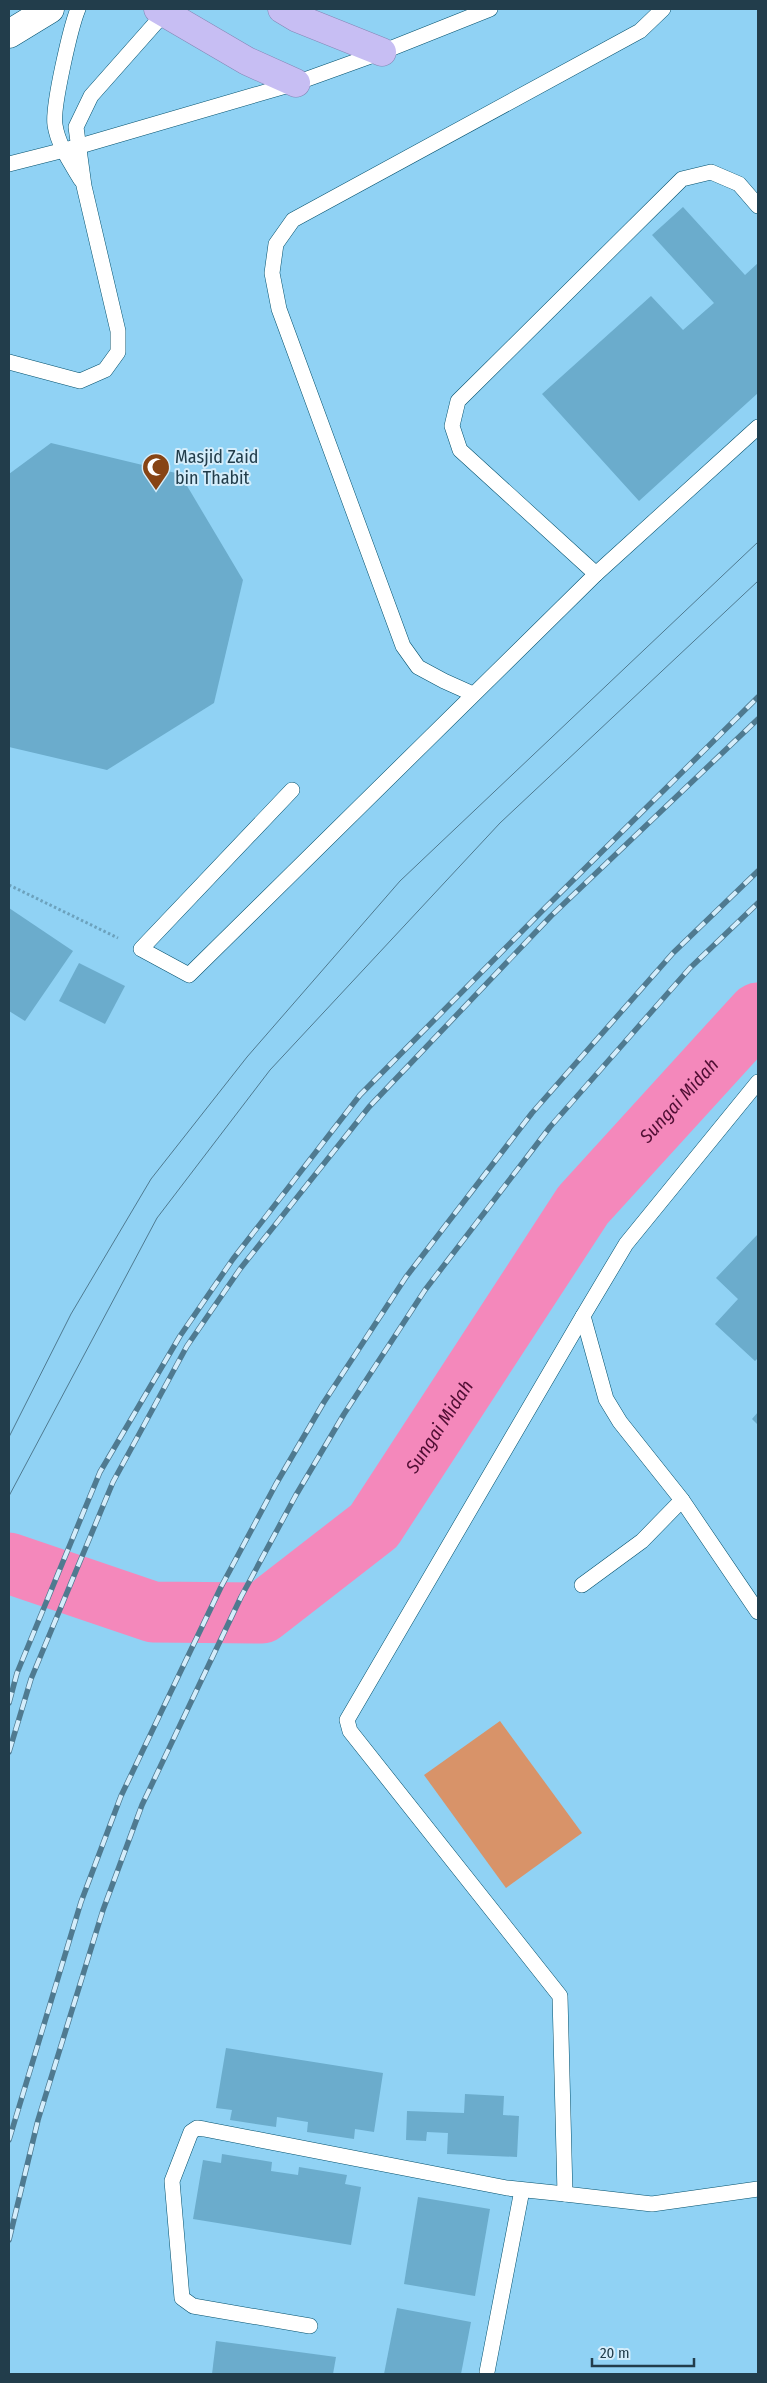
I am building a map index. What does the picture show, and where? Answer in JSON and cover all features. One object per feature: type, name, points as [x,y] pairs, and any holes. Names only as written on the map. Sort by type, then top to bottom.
[{"type":"highway","points":[[282,9],[297,18],[382,52]]},
{"type":"highway","points":[[164,10],[247,61],[296,83]]},
{"type":"street","points":[[9,34],[50,9]]},
{"type":"lane","points":[[78,9],[58,91],[55,124],[64,150],[84,186]]},
{"type":"lane","points":[[9,164],[80,146],[296,83],[382,52],[490,9]]},
{"type":"lane","points":[[473,694],[418,667],[403,646],[278,309],[272,273],[276,244],[293,220],[640,31],[663,9]]},
{"type":"lane","points":[[9,362],[80,381],[105,370],[118,352],[118,331],[84,186],[76,127],[91,96],[164,10]]},
{"type":"lane","points":[[596,574],[460,450],[452,426],[458,402],[682,179],[711,172],[739,184],[758,206]]},
{"type":"lane","points":[[292,790],[141,949],[189,975],[596,574],[758,427]]},
{"type":"lane","points":[[565,2194],[560,1996],[350,1731],[347,1720],[626,1244],[758,1082]]},
{"type":"lane","points":[[583,1316],[606,1400],[620,1422],[682,1500],[758,1612]]},
{"type":"lane","points":[[582,1585],[642,1540],[682,1500]]},
{"type":"lane","points":[[310,2326],[193,2306],[182,2298],[172,2181],[191,2132],[197,2128],[522,2190],[652,2204],[758,2189]]},
{"type":"lane","points":[[487,2372],[522,2190]]},
{"type":"path","points":[[9,885],[141,949]]},
{"type":"shaded area","points":[[500,1721],[582,1833],[506,1888],[424,1775]]},
{"type":"building","points":[[683,207],[745,275],[758,263],[758,393],[639,501],[542,394],[651,296],[683,330],[714,303],[652,235]]},
{"type":"building","points":[[51,443],[180,474],[243,580],[214,703],[107,770],[9,747],[9,474]]},
{"type":"building","points":[[9,908],[73,951],[25,1021],[9,1011]]},
{"type":"building","points":[[79,963],[125,986],[105,1024],[59,1001]]},
{"type":"building","points":[[758,1234],[758,1358],[755,1361],[715,1324],[738,1299],[716,1278]]},
{"type":"building","points":[[758,1412],[758,1425],[752,1419]]},
{"type":"building","points":[[226,2048],[383,2073],[374,2132],[355,2129],[354,2139],[307,2132],[308,2122],[277,2117],[276,2127],[230,2120],[232,2110],[216,2108]]},
{"type":"building","points":[[465,2094],[504,2096],[503,2115],[519,2116],[517,2157],[447,2154],[448,2133],[427,2132],[426,2141],[406,2140],[407,2111],[464,2113]]},
{"type":"building","points":[[222,2154],[272,2162],[271,2171],[298,2175],[299,2167],[347,2175],[345,2184],[361,2187],[351,2245],[193,2219],[203,2160],[221,2163]]},
{"type":"building","points":[[418,2197],[490,2209],[475,2296],[404,2284]]},
{"type":"building","points":[[397,2308],[471,2322],[461,2374],[384,2374]]},
{"type":"building","points":[[216,2341],[336,2357],[333,2374],[212,2374]]},
{"type":"waterway","name":"Sungai Midah","points":[[9,1563],[153,1612],[262,1613],[374,1526],[583,1205],[758,1013]]},
{"type":"tram line","points":[[9,1437],[71,1314],[151,1179],[247,1057],[400,881],[758,542]]},
{"type":"tram line","points":[[9,1496],[157,1218],[270,1070],[500,823],[758,581]]},
{"type":"railway","points":[[9,1703],[17,1673],[100,1472],[180,1336],[233,1259],[360,1095],[758,697]]},
{"type":"railway","points":[[9,1752],[31,1679],[113,1482],[187,1346],[240,1269],[369,1107],[551,916],[758,719]]},
{"type":"railway","points":[[9,2140],[81,1902],[121,1796],[221,1587],[276,1484],[324,1402],[406,1277],[532,1113],[673,953],[758,871]]},
{"type":"railway","points":[[9,2240],[38,2120],[103,1910],[142,1805],[241,1597],[296,1495],[344,1414],[425,1290],[550,1127],[690,968],[758,903]]},
{"type":"place","name":"Masjid Zaid bin Thabit","points":[[156,491]]}]
